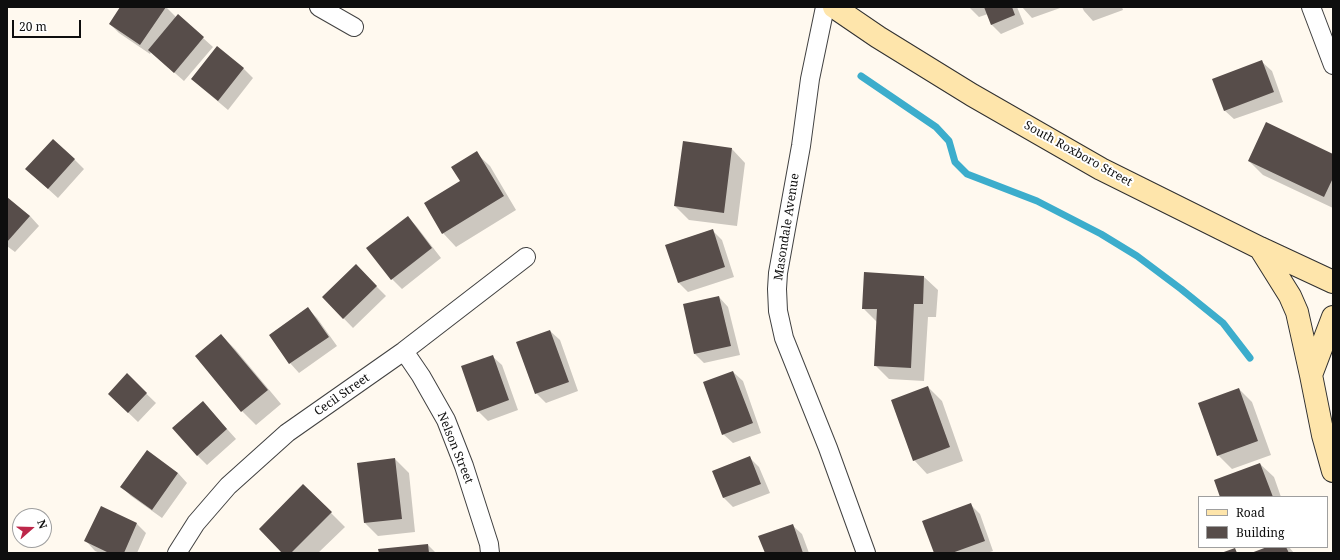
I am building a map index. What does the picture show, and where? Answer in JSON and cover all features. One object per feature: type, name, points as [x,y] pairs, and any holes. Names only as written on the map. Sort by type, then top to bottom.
[{"type":"street","points":[[319,7],[354,27]]},
{"type":"street","name":"Masondale Avenue","points":[[825,7],[810,79],[801,146],[778,273],[778,311],[784,338],[828,448],[866,553]]},
{"type":"street","name":"South Roxboro Street","points":[[834,7],[878,37],[952,82],[1101,169],[1260,248],[1333,282]]},
{"type":"street","points":[[1311,7],[1333,65]]},
{"type":"street","points":[[1260,248],[1290,296],[1297,312],[1323,435],[1333,471]]},
{"type":"street","name":"Cecil Street","points":[[177,553],[196,523],[228,486],[287,433],[404,351],[526,257]]},
{"type":"street","points":[[1311,375],[1333,317]]},
{"type":"street","name":"Nelson Street","points":[[404,351],[421,376],[446,420],[464,466],[489,544],[490,553]]},
{"type":"building","points":[[120,7],[166,7],[140,45],[109,24]]},
{"type":"building","points":[[984,7],[1012,7],[1015,15],[991,25]]},
{"type":"building","points":[[178,14],[204,37],[174,73],[148,50]]},
{"type":"building","points":[[217,46],[244,68],[218,101],[191,79]]},
{"type":"building","points":[[1262,60],[1274,92],[1224,111],[1212,79]]},
{"type":"building","points":[[1266,122],[1333,154],[1333,178],[1324,197],[1248,161]]},
{"type":"building","points":[[53,139],[75,159],[48,189],[25,169]]},
{"type":"building","points":[[683,141],[732,148],[724,213],[674,206]]},
{"type":"building","points":[[477,151],[504,196],[442,234],[424,203],[460,181],[451,167]]},
{"type":"building","points":[[7,197],[30,216],[7,242]]},
{"type":"building","points":[[408,216],[432,248],[391,280],[366,248]]},
{"type":"building","points":[[713,229],[725,267],[678,283],[665,245]]},
{"type":"building","points":[[356,264],[377,286],[343,319],[322,297]]},
{"type":"building","points":[[864,272],[924,276],[923,304],[914,304],[911,368],[874,366],[877,309],[862,309]]},
{"type":"building","points":[[719,296],[731,346],[694,354],[683,304]]},
{"type":"building","points":[[308,307],[329,337],[289,364],[269,335]]},
{"type":"building","points":[[550,330],[569,382],[535,394],[516,342]]},
{"type":"building","points":[[221,334],[268,390],[241,412],[195,356]]},
{"type":"building","points":[[493,355],[509,400],[477,412],[461,366]]},
{"type":"building","points":[[733,371],[753,423],[722,435],[703,382]]},
{"type":"building","points":[[127,373],[147,393],[128,413],[108,394]]},
{"type":"building","points":[[928,386],[950,447],[913,461],[891,400]]},
{"type":"building","points":[[1239,388],[1258,441],[1217,456],[1198,403]]},
{"type":"building","points":[[203,401],[227,429],[197,456],[172,428]]},
{"type":"building","points":[[147,450],[178,473],[152,510],[120,487]]},
{"type":"building","points":[[750,456],[761,484],[723,498],[712,471]]},
{"type":"building","points":[[395,458],[402,519],[364,523],[357,463]]},
{"type":"building","points":[[1260,463],[1273,496],[1220,496],[1214,480]]},
{"type":"building","points":[[303,484],[332,512],[291,553],[282,553],[259,529]]},
{"type":"building","points":[[971,503],[985,541],[952,553],[934,553],[922,521]]},
{"type":"building","points":[[101,506],[137,523],[124,553],[109,553],[84,541]]},
{"type":"building","points":[[793,524],[803,553],[765,553],[758,536]]},
{"type":"building","points":[[428,544],[429,553],[379,553],[378,549]]},
{"type":"building","points":[[1235,548],[1237,553],[1221,553]]},
{"type":"building","points":[[1264,548],[1286,548],[1289,553],[1251,553]]},
{"type":"waterway","points":[[861,76],[936,127],[949,141],[955,162],[967,174],[1037,201],[1101,234],[1137,256],[1223,323],[1250,358]]}]
